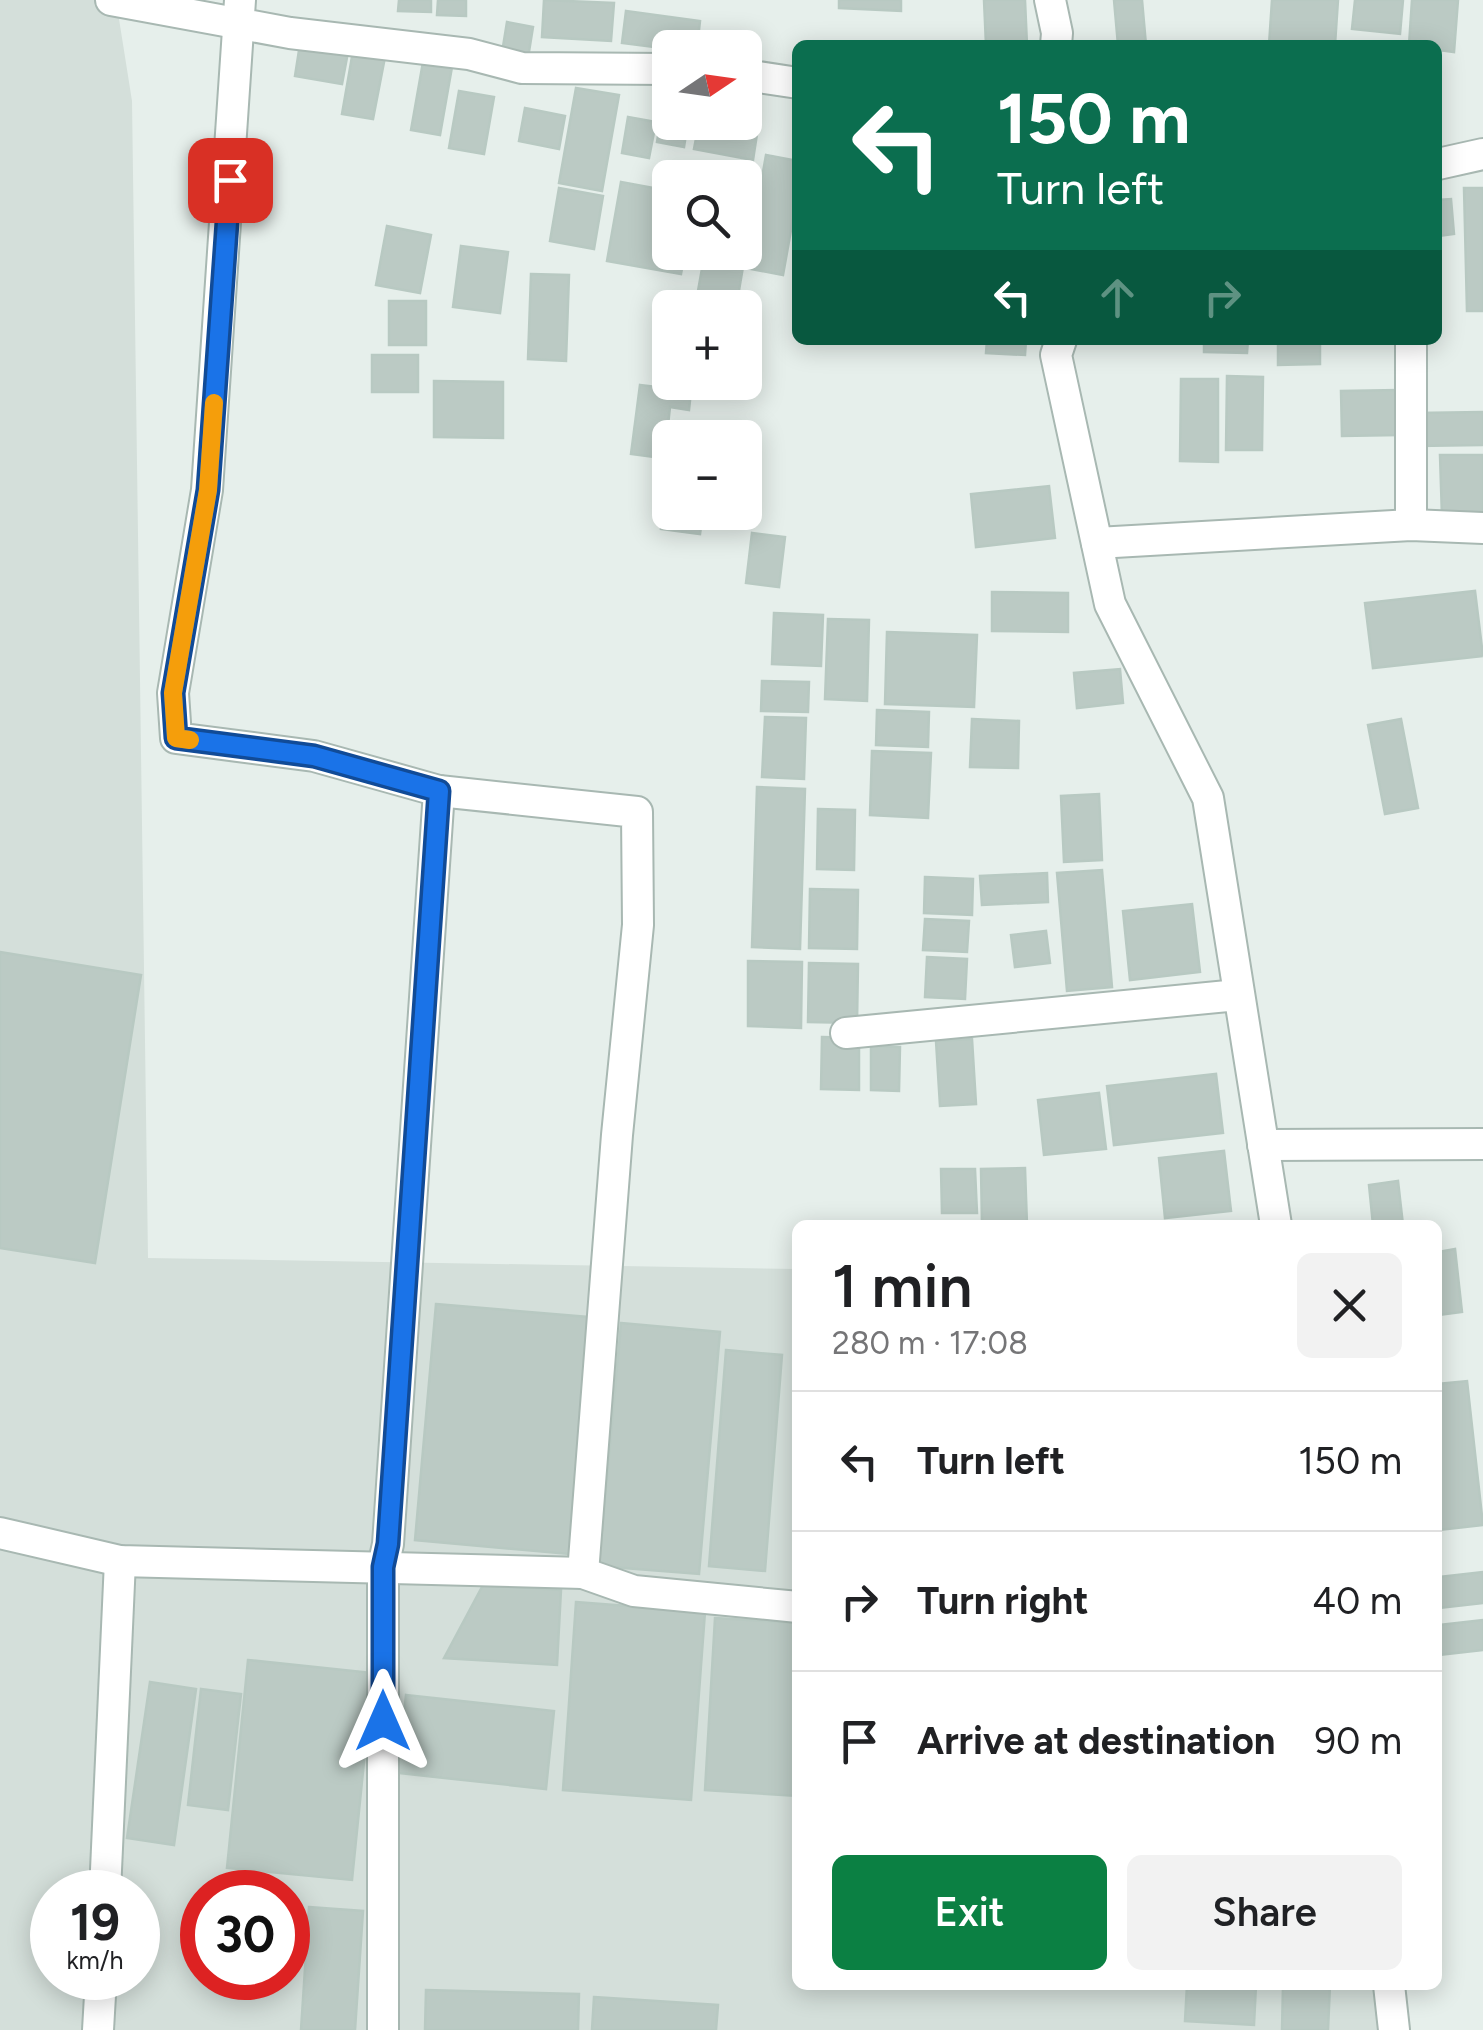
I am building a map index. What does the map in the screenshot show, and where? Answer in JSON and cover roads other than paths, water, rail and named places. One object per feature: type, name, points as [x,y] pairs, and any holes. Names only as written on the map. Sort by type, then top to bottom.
[{"type":"street","points":[[112,0],[240,12],[290,33],[469,54],[522,68],[652,70]]},
{"type":"street","points":[[1050,0],[1057,40]]},
{"type":"street","points":[[240,12],[208,490],[173,693],[176,738],[314,756],[439,791],[637,812],[638,925],[616,1135],[583,1574]]},
{"type":"street","points":[[762,78],[792,82]]},
{"type":"street","points":[[1442,163],[1483,154]]},
{"type":"street","points":[[1059,345],[1056,354],[1110,604],[1208,798],[1275,1220]]},
{"type":"street","points":[[1411,345],[1411,525]]},
{"type":"street","points":[[1097,542],[1411,525],[1483,528]]},
{"type":"street","points":[[384,2030],[383,1567],[390,1524],[439,791]]},
{"type":"street","points":[[846,1033],[1238,995]]},
{"type":"street","points":[[1263,1145],[1483,1144]]},
{"type":"street","points":[[0,1533],[120,1562],[583,1574],[634,1592],[792,1606]]},
{"type":"street","points":[[106,1870],[120,1562]]},
{"type":"street","points":[[1390,1990],[1394,2030]]},
{"type":"street","points":[[98,2030],[99,2000]]}]
